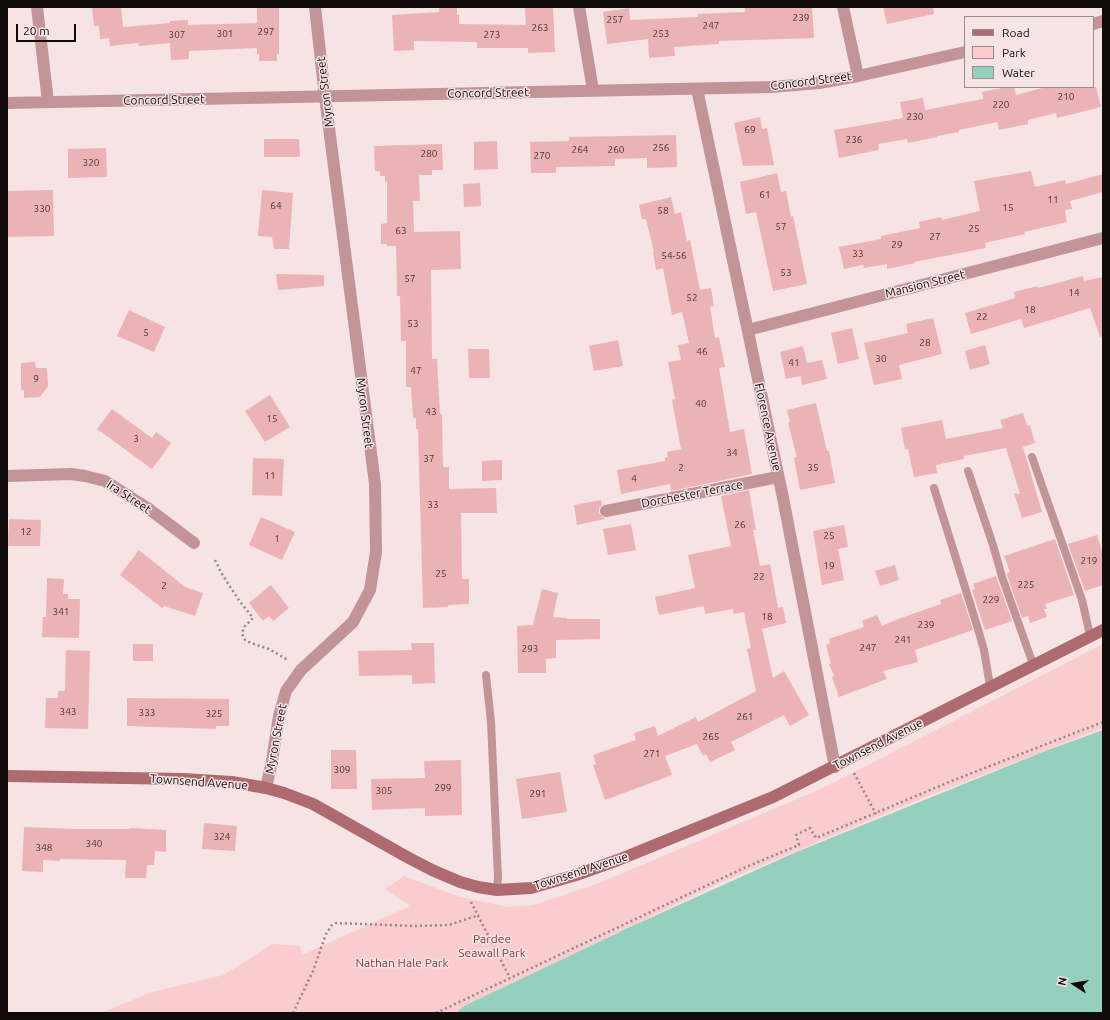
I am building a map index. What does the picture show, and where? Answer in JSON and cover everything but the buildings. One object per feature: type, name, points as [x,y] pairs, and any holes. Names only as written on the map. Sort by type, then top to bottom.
[{"type":"main road","name":"Townsend Avenue","points":[[7,776],[183,779],[232,782],[266,788],[313,804],[407,857],[460,882],[497,890],[531,888],[604,865],[773,797],[835,767],[1090,635],[1103,630]]},
{"type":"street","points":[[37,7],[48,102]]},
{"type":"street","name":"Myron Street","points":[[266,788],[279,716],[286,691],[301,670],[353,622],[370,590],[376,552],[375,484],[325,97],[315,7]]},
{"type":"street","points":[[579,7],[593,90]]},
{"type":"street","points":[[843,7],[858,76]]},
{"type":"street","name":"Concord Street","points":[[7,103],[772,87],[819,83],[858,76],[964,52]]},
{"type":"street","name":"Florence Avenue","points":[[697,89],[748,330],[835,767]]},
{"type":"street","name":"Mansion Street","points":[[748,330],[1103,238]]},
{"type":"street","name":"Ira Street","points":[[7,476],[71,474],[105,481],[149,509],[194,543]]},
{"type":"street","name":"Dorchester Terrace","points":[[606,511],[778,478]]},
{"type":"lane","points":[[1032,457],[1079,593],[1090,635]]},
{"type":"lane","points":[[968,471],[993,544],[1002,577],[1033,664]]},
{"type":"lane","points":[[934,488],[984,650],[990,686]]},
{"type":"lane","points":[[486,675],[492,738],[498,877],[497,890]]},
{"type":"path","points":[[215,560],[238,599],[254,618],[244,627],[242,634],[246,640],[289,660],[301,670]]},
{"type":"path","points":[[436,1013],[739,871],[799,845],[796,835],[810,828],[816,838],[954,780],[1103,722]]},
{"type":"path","points":[[847,760],[876,814]]},
{"type":"path","points":[[460,882],[479,915],[510,978]]},
{"type":"path","points":[[293,1013],[313,971],[326,934],[332,925],[336,923],[414,926],[448,925],[479,915]]},
{"type":"green space","name":"Pardee Seawall Park","points":[[1103,644],[1103,728],[916,801],[727,880],[464,1006],[456,1013],[101,1013],[152,992],[224,975],[272,944],[300,946],[302,955],[410,906],[385,889],[404,876],[460,897],[508,907],[534,905],[597,884],[823,788]]},
{"type":"water","points":[[1103,730],[1103,1013],[456,1013],[464,1006],[632,926],[794,853],[1045,751]]},
{"type":"park label","name":"Nathan Hale Park","points":[[402,963]]}]
